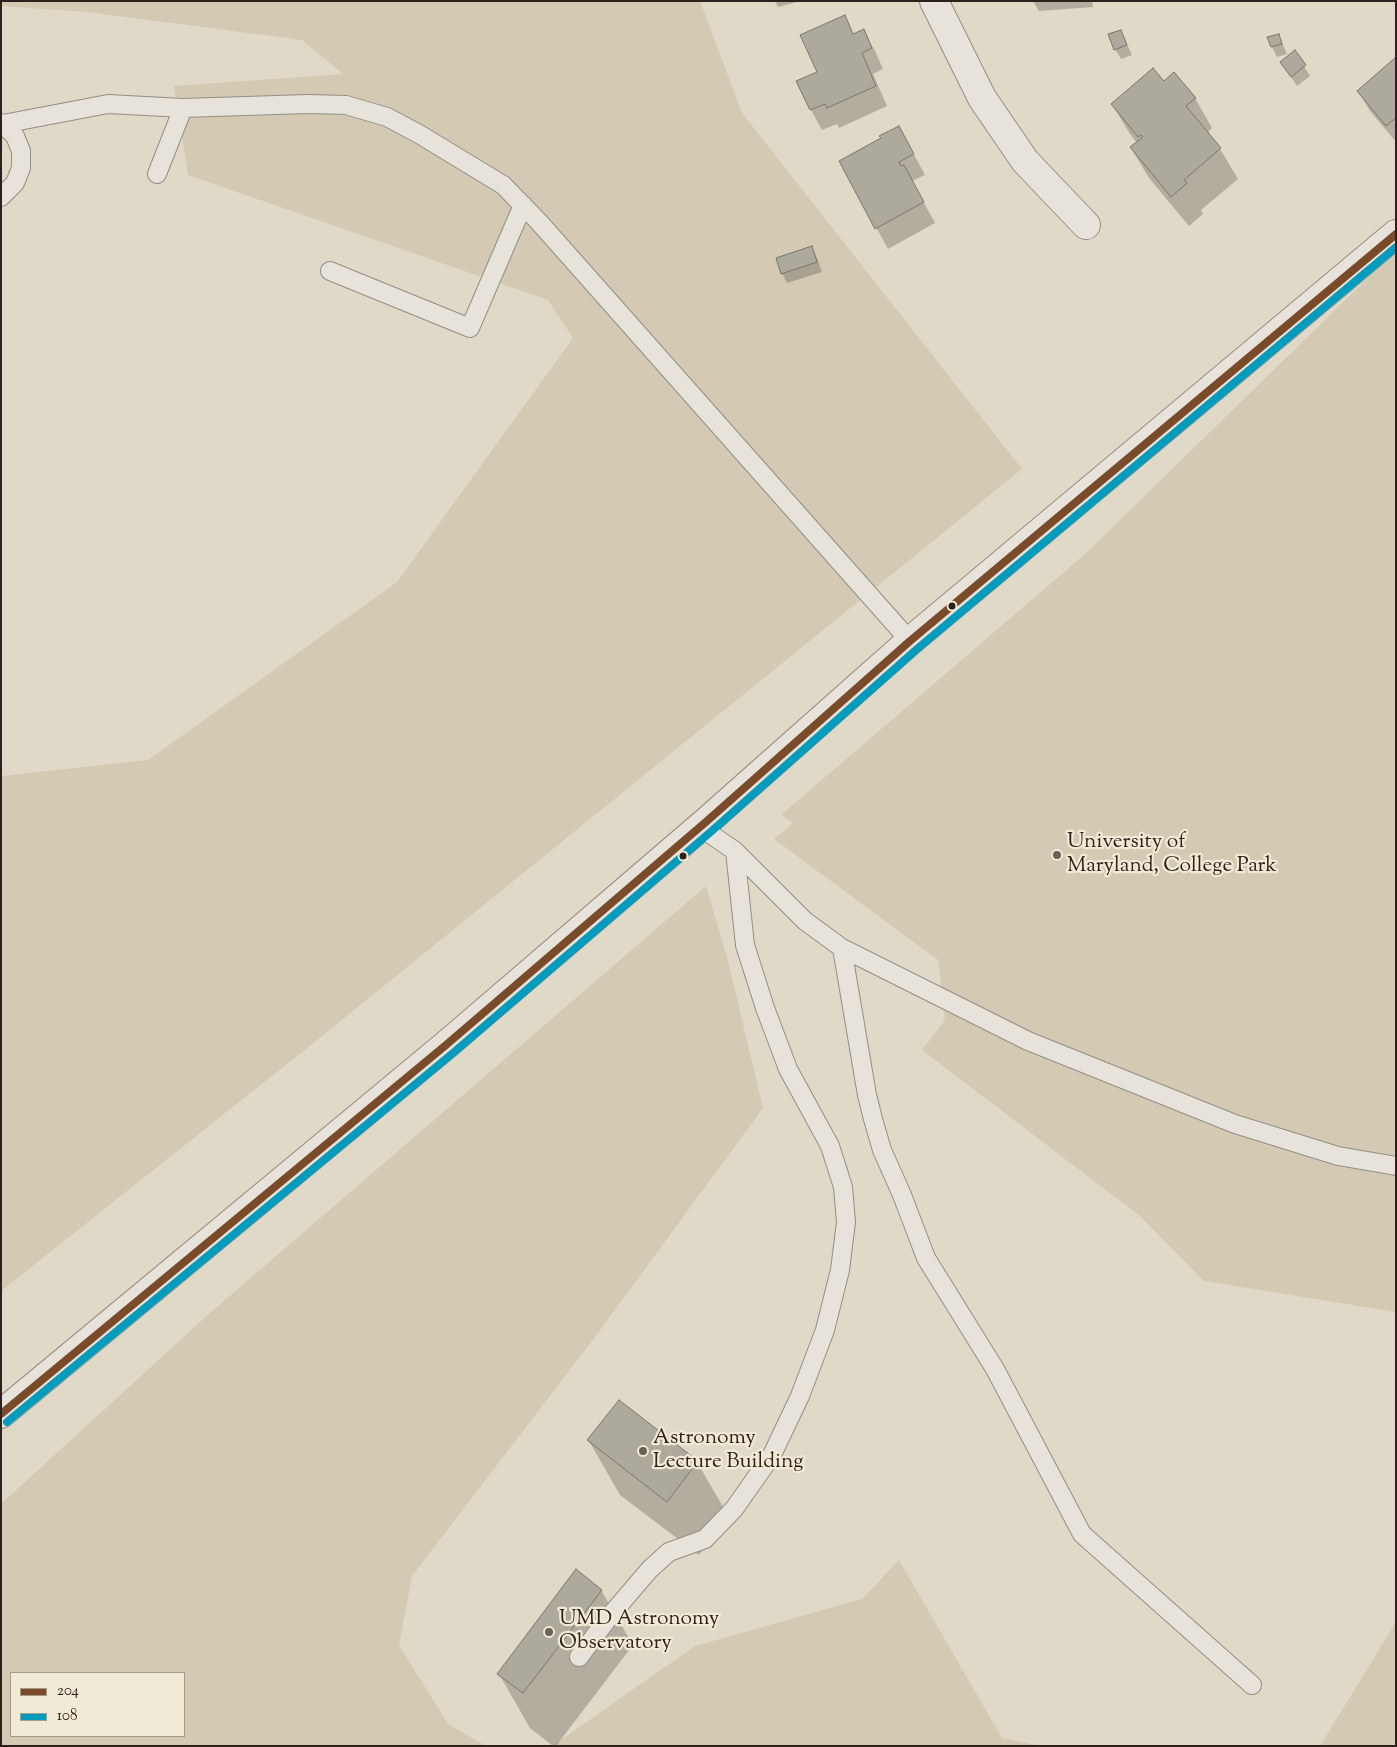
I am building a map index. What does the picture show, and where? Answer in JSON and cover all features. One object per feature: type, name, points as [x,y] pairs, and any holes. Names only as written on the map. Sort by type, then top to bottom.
[{"type":"street","points":[[934,1],[982,98],[1025,161],[1086,225]]},
{"type":"street","points":[[1,1414],[417,1069],[700,827],[910,641],[1396,234]]},
{"type":"lane","points":[[2,124],[108,104],[183,108],[308,104],[346,105],[387,117],[419,134],[503,185],[523,205],[910,641]]},
{"type":"lane","points":[[157,174],[183,108]]},
{"type":"lane","points":[[1,197],[15,183],[21,168],[21,151],[15,136],[2,124]]},
{"type":"lane","points":[[330,271],[470,328],[523,205]]},
{"type":"lane","points":[[700,827],[735,851],[805,922],[842,948],[1028,1041],[1235,1124],[1338,1156],[1396,1166]]},
{"type":"lane","points":[[579,1657],[609,1617],[650,1569],[669,1552],[705,1539],[734,1509],[772,1455],[800,1396],[825,1330],[840,1270],[846,1222],[843,1187],[830,1146],[788,1069],[750,963],[745,945],[735,851]]},
{"type":"lane","points":[[842,948],[872,1119],[882,1150],[902,1195],[926,1258],[995,1369],[1082,1534],[1252,1685]]},
{"type":"shaded area","points":[[1,1],[700,1],[742,113],[1022,469],[306,1049],[1,1291],[1,776],[148,760],[397,582],[573,338],[548,300],[188,175],[174,86],[343,74],[302,40],[87,12],[1,6]]},
{"type":"shaded area","points":[[1396,255],[1396,1312],[1204,1281],[1140,1216],[922,1050],[945,1020],[938,960],[774,839],[793,823],[781,815],[1084,555],[1372,274]]},
{"type":"shaded area","points":[[706,886],[728,961],[763,1108],[595,1337],[412,1576],[399,1645],[448,1724],[486,1746],[1,1746],[1,1504],[211,1312]]},
{"type":"shaded area","points":[[899,1560],[1002,1738],[1041,1746],[552,1746],[695,1646],[862,1599]]},
{"type":"shaded area","points":[[1396,1622],[1396,1746],[1320,1746]]},
{"type":"building","points":[[845,15],[853,34],[864,29],[872,48],[862,53],[876,86],[827,108],[825,104],[810,110],[796,81],[817,72],[800,35]]},
{"type":"building","points":[[1121,30],[1127,45],[1114,50],[1108,34]]},
{"type":"building","points":[[1279,34],[1282,44],[1271,47],[1267,37]]},
{"type":"building","points":[[1295,50],[1306,65],[1291,77],[1280,62]]},
{"type":"building","points":[[1396,57],[1396,118],[1386,126],[1357,91]]},
{"type":"building","points":[[1153,68],[1164,81],[1174,72],[1196,98],[1186,106],[1221,148],[1184,180],[1187,183],[1171,197],[1130,147],[1143,137],[1141,135],[1138,137],[1111,104]]},
{"type":"building","points":[[899,126],[914,154],[899,162],[901,166],[904,165],[924,202],[875,229],[839,161]]},
{"type":"building","points":[[812,246],[817,262],[781,274],[776,258]]},
{"type":"building","name":"Astronomy Lecture Building","points":[[619,1400],[698,1461],[667,1502],[587,1440]]},
{"type":"building","name":"UMD Astronomy Observatory","points":[[576,1569],[602,1590],[523,1693],[497,1674]]},
{"type":"transit line","name":"204","points":[[1,1414],[446,1045],[707,821],[910,641],[1396,234]]},
{"type":"transit line","name":"108","points":[[7,1422],[453,1053],[714,829],[917,649],[1396,247]]},
{"type":"place","name":"University of Maryland, College Park","points":[[1057,855]]},
{"type":"place","name":"Astronomy Lecture Building","points":[[643,1451]]},
{"type":"place","name":"UMD Astronomy Observatory","points":[[549,1632]]}]
